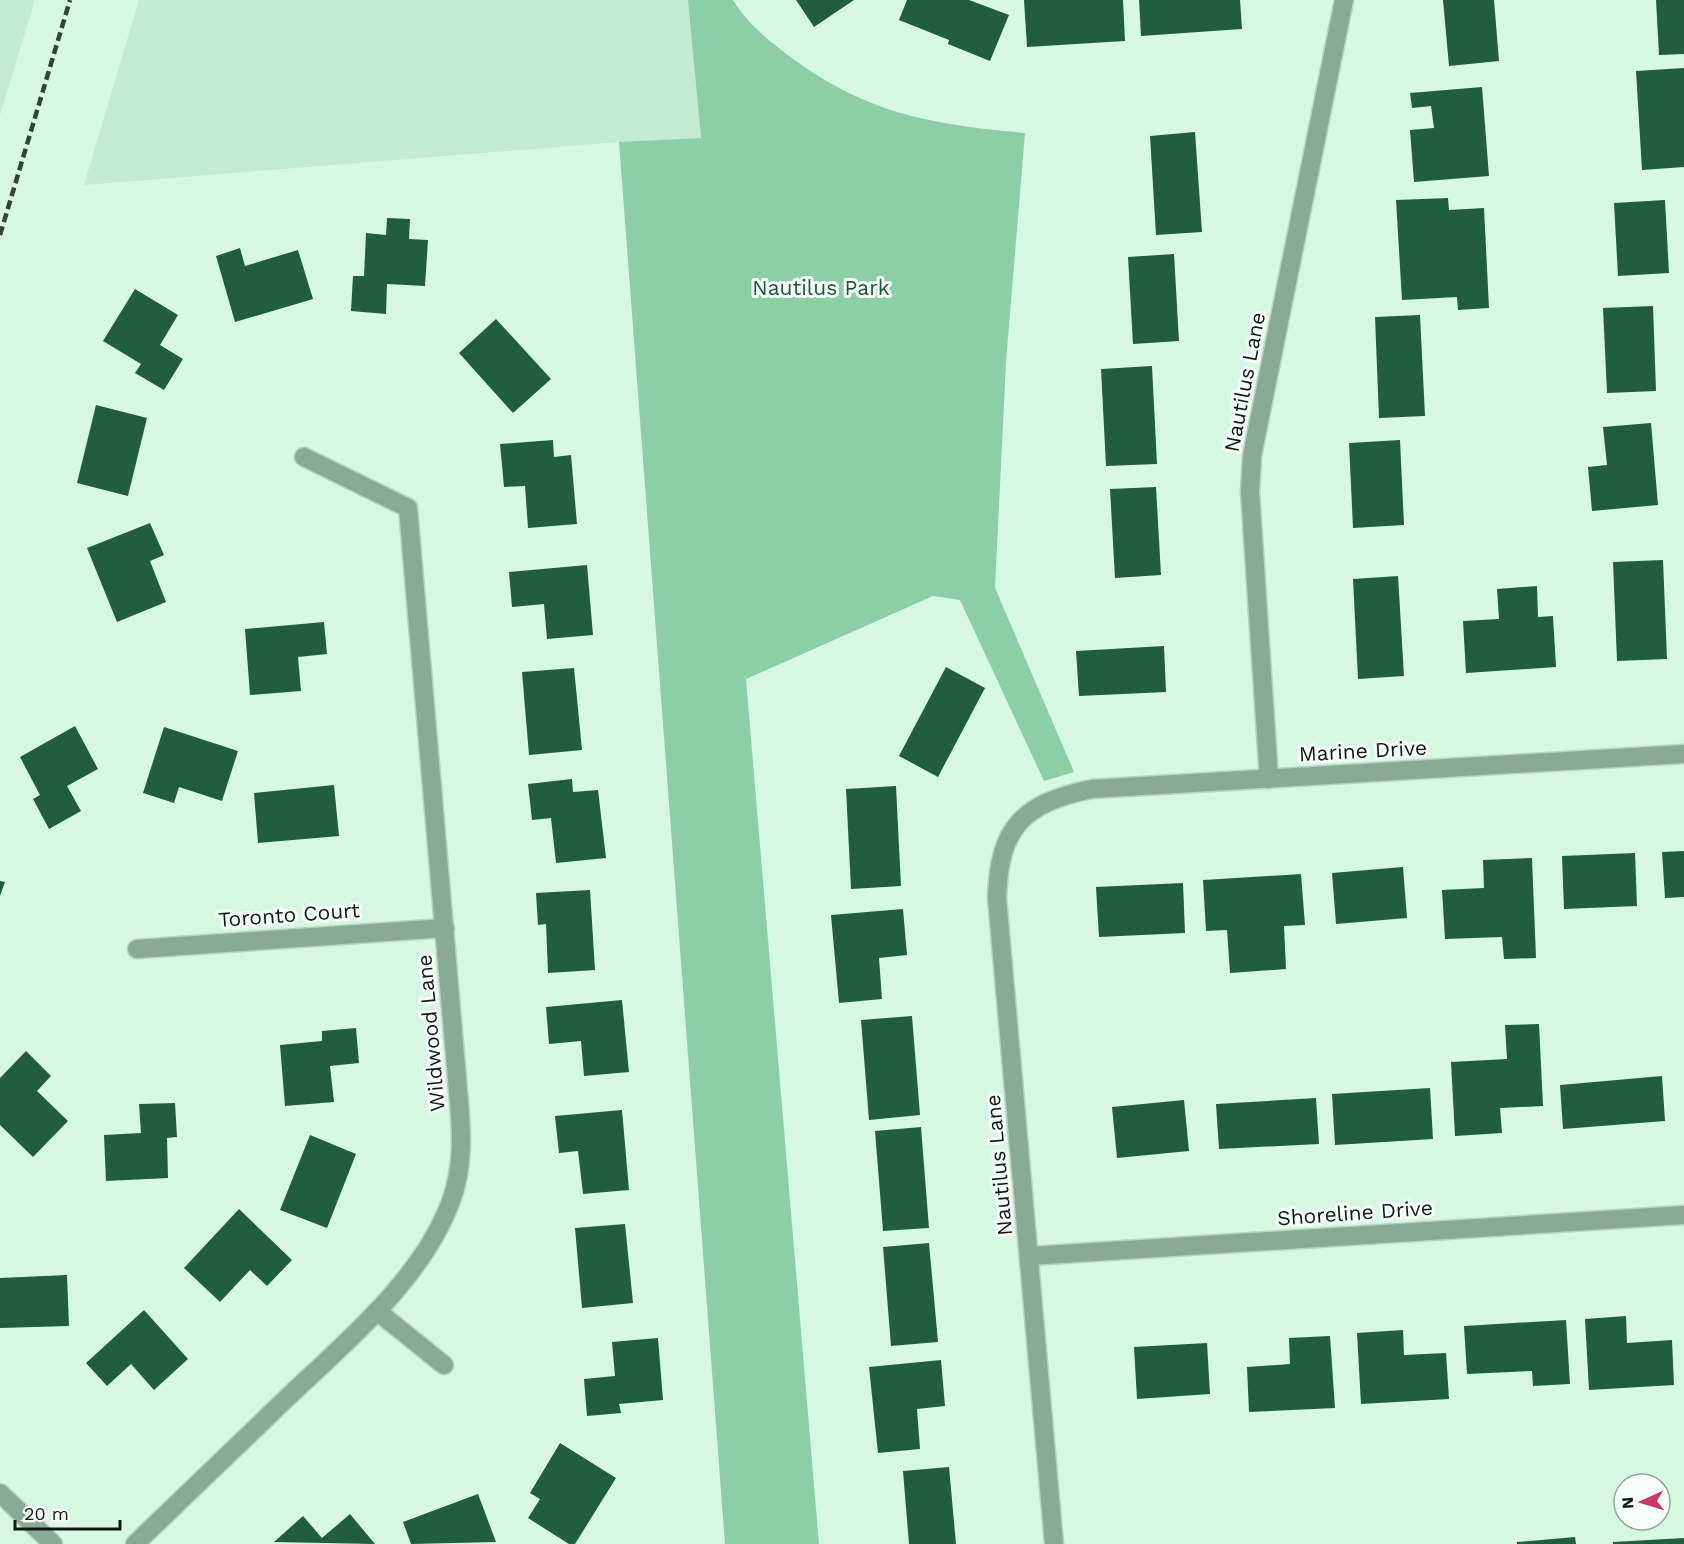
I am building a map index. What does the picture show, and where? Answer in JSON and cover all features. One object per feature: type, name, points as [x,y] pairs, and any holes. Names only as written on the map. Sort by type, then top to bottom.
[{"type":"street","name":"Nautilus Lane","points":[[1269,779],[1250,492],[1252,456],[1344,0]]},
{"type":"street","name":"Wildwood Lane","points":[[135,1544],[377,1311],[426,1251],[440,1228],[459,1176],[463,1150],[408,508],[304,457]]},
{"type":"street","name":"Marine Drive","points":[[1047,801],[1092,789],[1684,754]]},
{"type":"street","name":"Nautilus Lane","points":[[1047,801],[1029,811],[1017,825],[1006,844],[998,870],[997,898],[1054,1544]]},
{"type":"street","name":"Toronto Court","points":[[137,949],[445,928]]},
{"type":"street","name":"Shoreline Drive","points":[[1030,1256],[1684,1215]]},
{"type":"street","points":[[377,1311],[444,1365]]},
{"type":"street","points":[[0,1492],[53,1544]]},
{"type":"shaded area","points":[[0,0],[35,0],[0,115]]},
{"type":"shaded area","points":[[139,0],[688,0],[701,138],[619,142],[84,185]]},
{"type":"green space","name":"Nautilus Park","points":[[688,0],[733,0],[760,32],[792,58],[848,92],[875,104],[902,114],[931,120],[1025,133],[1006,362],[995,588],[1074,772],[1044,781],[960,600],[933,596],[746,679],[819,1544],[725,1544],[619,142],[701,138]]},
{"type":"building","points":[[796,0],[854,0],[814,27]]},
{"type":"building","points":[[907,0],[969,0],[1009,15],[990,61],[948,44],[949,40],[899,20]]},
{"type":"building","points":[[1024,0],[1123,0],[1125,41],[1027,47]]},
{"type":"building","points":[[1139,0],[1240,0],[1242,29],[1141,36]]},
{"type":"building","points":[[1443,0],[1494,0],[1499,61],[1449,66]]},
{"type":"building","points":[[1656,0],[1684,0],[1684,54],[1659,55]]},
{"type":"building","points":[[1684,68],[1684,167],[1642,170],[1636,71]]},
{"type":"building","points":[[1482,87],[1489,176],[1414,182],[1410,130],[1434,128],[1431,106],[1412,108],[1410,93]]},
{"type":"building","points":[[1195,132],[1202,232],[1156,235],[1150,136]]},
{"type":"building","points":[[1448,198],[1449,210],[1484,208],[1489,308],[1458,310],[1457,297],[1402,300],[1396,200]]},
{"type":"building","points":[[1665,200],[1669,273],[1618,276],[1614,203]]},
{"type":"building","points":[[387,218],[410,219],[409,239],[428,240],[425,286],[387,284],[386,314],[351,311],[353,276],[364,276],[366,233],[386,235]]},
{"type":"building","points":[[240,248],[245,266],[298,250],[313,299],[235,322],[216,256]]},
{"type":"building","points":[[1174,254],[1179,341],[1133,344],[1128,257]]},
{"type":"building","points":[[135,289],[178,315],[160,345],[183,359],[164,390],[135,373],[141,364],[103,341]]},
{"type":"building","points":[[1653,306],[1656,391],[1607,393],[1603,308]]},
{"type":"building","points":[[1420,315],[1425,416],[1379,418],[1375,317]]},
{"type":"building","points":[[496,319],[551,379],[513,413],[459,353]]},
{"type":"building","points":[[1152,366],[1157,464],[1106,466],[1101,369]]},
{"type":"building","points":[[96,405],[147,418],[128,496],[77,483]]},
{"type":"building","points":[[1651,423],[1658,505],[1592,511],[1588,467],[1607,465],[1603,427]]},
{"type":"building","points":[[553,440],[554,457],[571,455],[577,524],[528,528],[525,486],[504,487],[500,444]]},
{"type":"building","points":[[1400,440],[1404,525],[1353,528],[1349,443]]},
{"type":"building","points":[[1156,487],[1161,575],[1115,578],[1110,489]]},
{"type":"building","points":[[150,523],[164,555],[150,561],[166,602],[117,622],[87,548]]},
{"type":"building","points":[[1663,560],[1667,659],[1617,661],[1613,562]]},
{"type":"building","points":[[587,565],[593,635],[547,639],[544,604],[512,607],[509,572]]},
{"type":"building","points":[[1398,576],[1404,676],[1358,679],[1353,579]]},
{"type":"building","points":[[1537,586],[1538,617],[1553,616],[1556,667],[1466,673],[1463,621],[1499,619],[1497,589]]},
{"type":"building","points":[[324,622],[327,654],[298,657],[301,691],[250,695],[245,629]]},
{"type":"building","points":[[1164,646],[1166,692],[1079,696],[1076,651]]},
{"type":"building","points":[[946,667],[985,688],[938,777],[899,756]]},
{"type":"building","points":[[574,668],[582,750],[529,755],[522,672]]},
{"type":"building","points":[[75,726],[98,769],[67,786],[81,811],[49,829],[33,799],[40,795],[20,757]]},
{"type":"building","points":[[164,727],[238,751],[222,801],[179,787],[174,803],[143,793]]},
{"type":"building","points":[[572,779],[573,792],[598,790],[606,858],[556,863],[551,818],[532,820],[528,784]]},
{"type":"building","points":[[334,785],[339,836],[258,843],[254,793]]},
{"type":"building","points":[[896,786],[901,886],[851,889],[846,789]]},
{"type":"building","points":[[1684,851],[1684,897],[1665,898],[1662,852]]},
{"type":"building","points":[[1635,853],[1637,906],[1564,909],[1562,856]]},
{"type":"building","points":[[1532,858],[1536,958],[1504,959],[1502,937],[1445,939],[1442,890],[1484,888],[1483,860]]},
{"type":"building","points":[[1403,867],[1407,918],[1336,924],[1332,873]]},
{"type":"building","points":[[1301,874],[1305,925],[1284,926],[1286,969],[1230,973],[1227,930],[1206,931],[1203,880]]},
{"type":"building","points":[[0,881],[5,882],[0,896]]},
{"type":"building","points":[[1183,883],[1185,933],[1099,937],[1096,887]]},
{"type":"building","points":[[590,890],[595,970],[548,973],[546,924],[538,925],[536,893]]},
{"type":"building","points":[[903,909],[907,955],[879,958],[882,999],[839,1003],[831,915]]},
{"type":"building","points":[[622,1000],[629,1072],[584,1076],[581,1041],[549,1044],[546,1007]]},
{"type":"building","points":[[912,1016],[920,1115],[869,1120],[861,1020]]},
{"type":"building","points":[[1539,1024],[1543,1106],[1500,1108],[1502,1133],[1455,1136],[1451,1062],[1507,1059],[1505,1025]]},
{"type":"building","points":[[356,1028],[359,1063],[330,1066],[334,1102],[285,1106],[280,1045],[322,1041],[322,1031]]},
{"type":"building","points":[[26,1051],[51,1076],[37,1091],[68,1121],[33,1157],[0,1125],[0,1078]]},
{"type":"building","points":[[1662,1076],[1665,1121],[1563,1129],[1560,1085]]},
{"type":"building","points":[[1430,1088],[1433,1139],[1335,1145],[1332,1094]]},
{"type":"building","points":[[1316,1098],[1319,1144],[1219,1149],[1216,1104]]},
{"type":"building","points":[[1184,1100],[1189,1151],[1117,1158],[1112,1107]]},
{"type":"building","points":[[175,1103],[177,1137],[167,1138],[168,1178],[106,1181],[104,1135],[141,1133],[139,1104]]},
{"type":"building","points":[[622,1110],[629,1190],[583,1194],[578,1151],[559,1153],[555,1116]]},
{"type":"building","points":[[921,1127],[929,1228],[883,1231],[875,1131]]},
{"type":"building","points":[[310,1135],[356,1154],[327,1228],[280,1210]]},
{"type":"building","points":[[239,1209],[292,1260],[267,1286],[250,1270],[220,1302],[184,1268]]},
{"type":"building","points":[[625,1224],[633,1303],[582,1308],[575,1228]]},
{"type":"building","points":[[929,1243],[938,1342],[891,1346],[883,1247]]},
{"type":"building","points":[[67,1275],[69,1326],[0,1328],[0,1278]]},
{"type":"building","points":[[144,1310],[188,1359],[154,1390],[131,1364],[107,1386],[86,1363]]},
{"type":"building","points":[[1626,1316],[1627,1343],[1672,1340],[1674,1385],[1589,1390],[1585,1319]]},
{"type":"building","points":[[1566,1320],[1570,1384],[1533,1386],[1532,1371],[1467,1374],[1464,1326]]},
{"type":"building","points":[[1403,1330],[1404,1355],[1446,1353],[1449,1399],[1361,1404],[1357,1333]]},
{"type":"building","points":[[1330,1336],[1335,1408],[1249,1412],[1247,1367],[1290,1364],[1289,1338]]},
{"type":"building","points":[[658,1338],[663,1400],[619,1404],[621,1413],[587,1416],[584,1379],[615,1376],[612,1342]]},
{"type":"building","points":[[1207,1343],[1210,1394],[1137,1399],[1134,1347]]},
{"type":"building","points":[[941,1360],[945,1406],[917,1409],[920,1449],[878,1453],[869,1367]]},
{"type":"building","points":[[560,1443],[616,1478],[575,1544],[569,1544],[528,1518],[540,1499],[530,1493]]},
{"type":"building","points":[[949,1467],[956,1544],[909,1544],[903,1471]]},
{"type":"building","points":[[478,1494],[496,1542],[411,1544],[403,1522]]},
{"type":"building","points":[[350,1514],[375,1544],[274,1542],[303,1516],[322,1538]]},
{"type":"building","points":[[1575,1537],[1576,1544],[1517,1544],[1517,1542]]},
{"type":"building","points":[[1684,1538],[1684,1544],[1613,1544],[1613,1542]]},
{"type":"railway","points":[[0,235],[70,0]]}]
